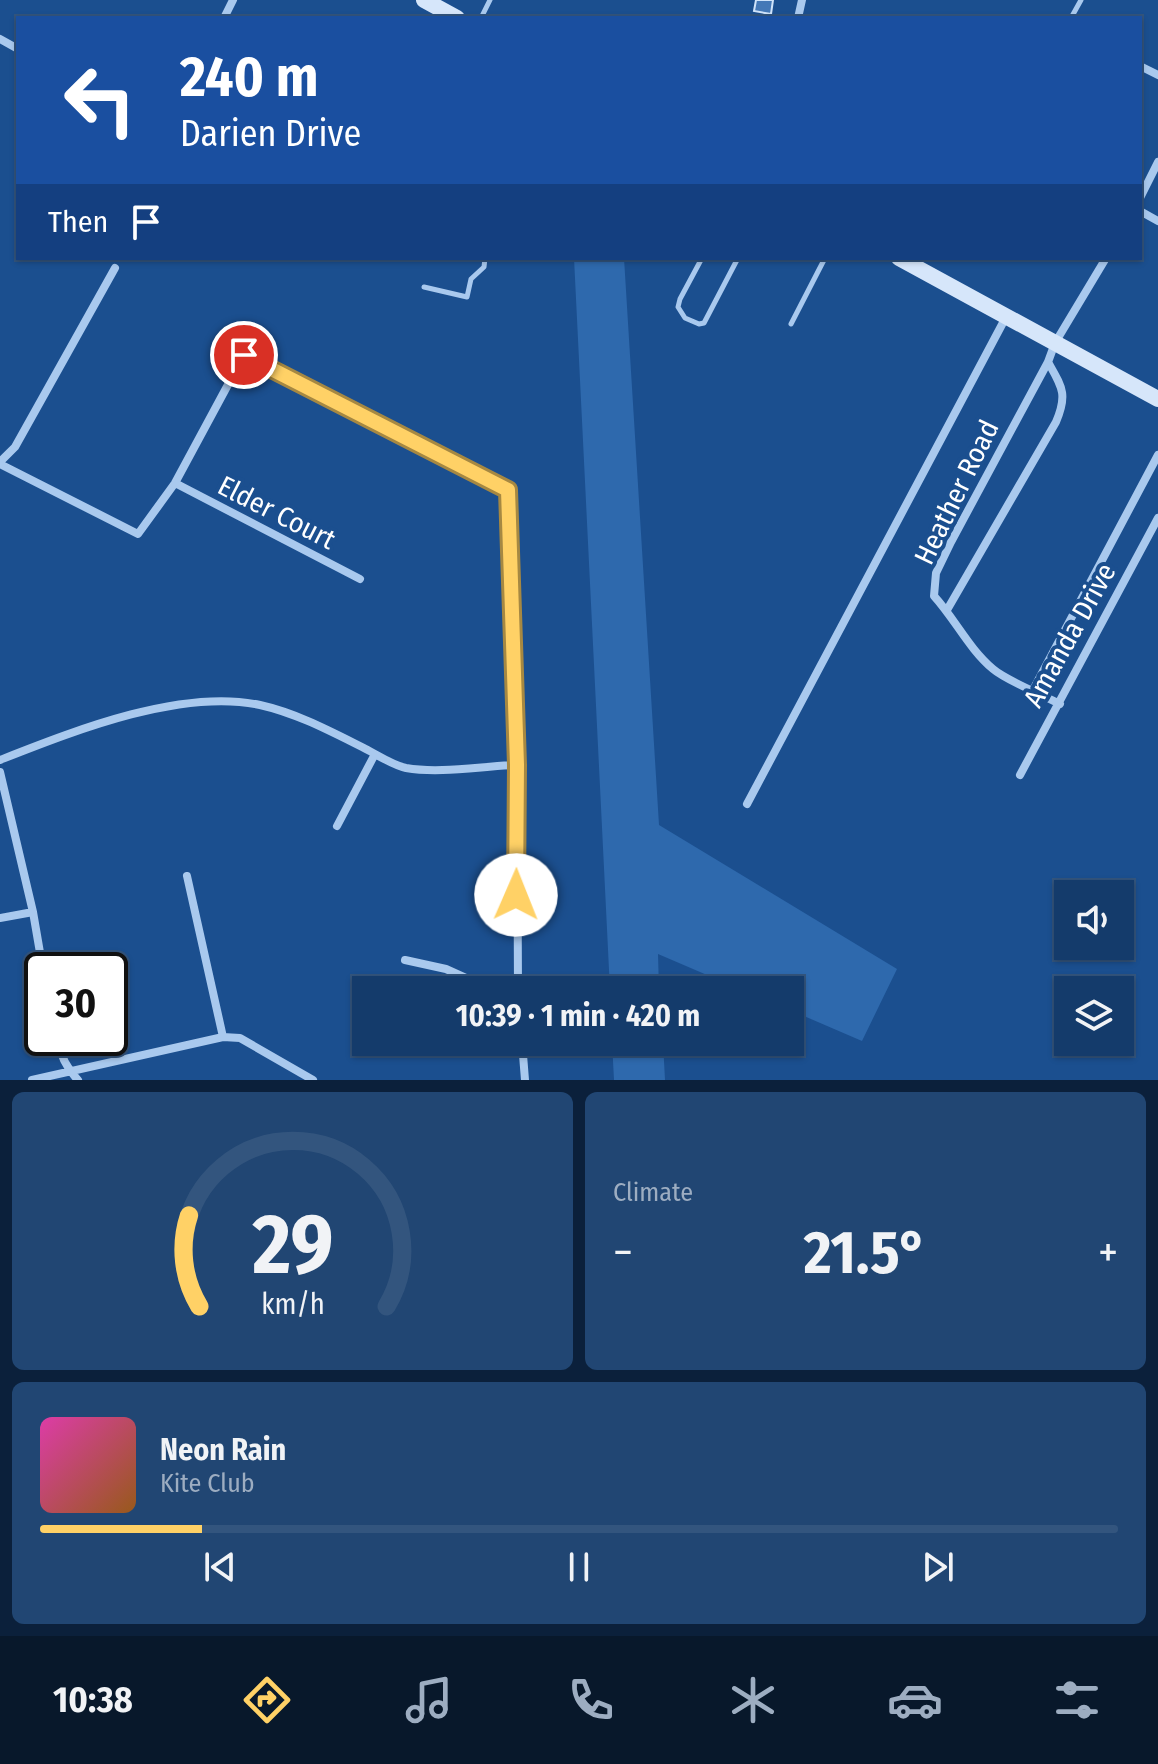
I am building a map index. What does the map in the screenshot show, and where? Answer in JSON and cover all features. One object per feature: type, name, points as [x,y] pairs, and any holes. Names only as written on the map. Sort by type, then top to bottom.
[{"type":"main road","points":[[424,0],[438,13]]},
{"type":"main road","points":[[906,260],[1158,399]]},
{"type":"street","points":[[1142,194],[1158,162]]},
{"type":"street","name":"Heather Road","points":[[1060,704],[994,671],[934,596],[936,573],[1048,362],[1055,343],[1105,260]]},
{"type":"street","points":[[115,268],[15,447],[0,463],[138,534],[175,483],[244,355],[508,490],[517,765],[518,976]]},
{"type":"street","points":[[747,804],[1006,316]]},
{"type":"street","points":[[947,610],[1063,406],[1063,390],[1048,362]]},
{"type":"street","name":"Amanda Drive","points":[[1033,690],[1158,455]]},
{"type":"street","name":"Elder Court","points":[[175,483],[360,579]]},
{"type":"street","name":"Amanda Drive","points":[[1020,775],[1158,518]]},
{"type":"street","points":[[0,760],[111,720],[214,700],[261,705],[276,710],[329,730],[404,768],[430,770],[517,765]]},
{"type":"street","points":[[337,826],[375,754]]},
{"type":"street","points":[[0,772],[40,952]]},
{"type":"street","points":[[187,876],[223,1037]]},
{"type":"street","points":[[0,918],[33,912]]},
{"type":"street","points":[[405,960],[446,969],[461,976]]},
{"type":"street","points":[[32,1080],[223,1037],[240,1038],[313,1080]]},
{"type":"street","points":[[62,1056],[78,1080]]},
{"type":"street","points":[[523,1056],[525,1080]]},
{"type":"lane","points":[[424,287],[467,297],[471,279],[484,267],[485,260]]},
{"type":"lane","points":[[701,260],[678,307],[685,318],[699,324],[704,323],[737,260]]},
{"type":"lane","points":[[791,324],[824,260]]},
{"type":"shaded area","points":[[574,260],[624,260],[659,825],[897,969],[862,1041],[804,1016],[804,976],[709,976],[658,954],[659,976],[609,976]]},
{"type":"shaded area","points":[[613,1056],[664,1056],[665,1080],[614,1080]]},
{"type":"building","points":[[756,0],[773,0],[771,14],[754,11]]},
{"type":"route","points":[[244,355],[508,490],[517,765],[516,895]]}]
